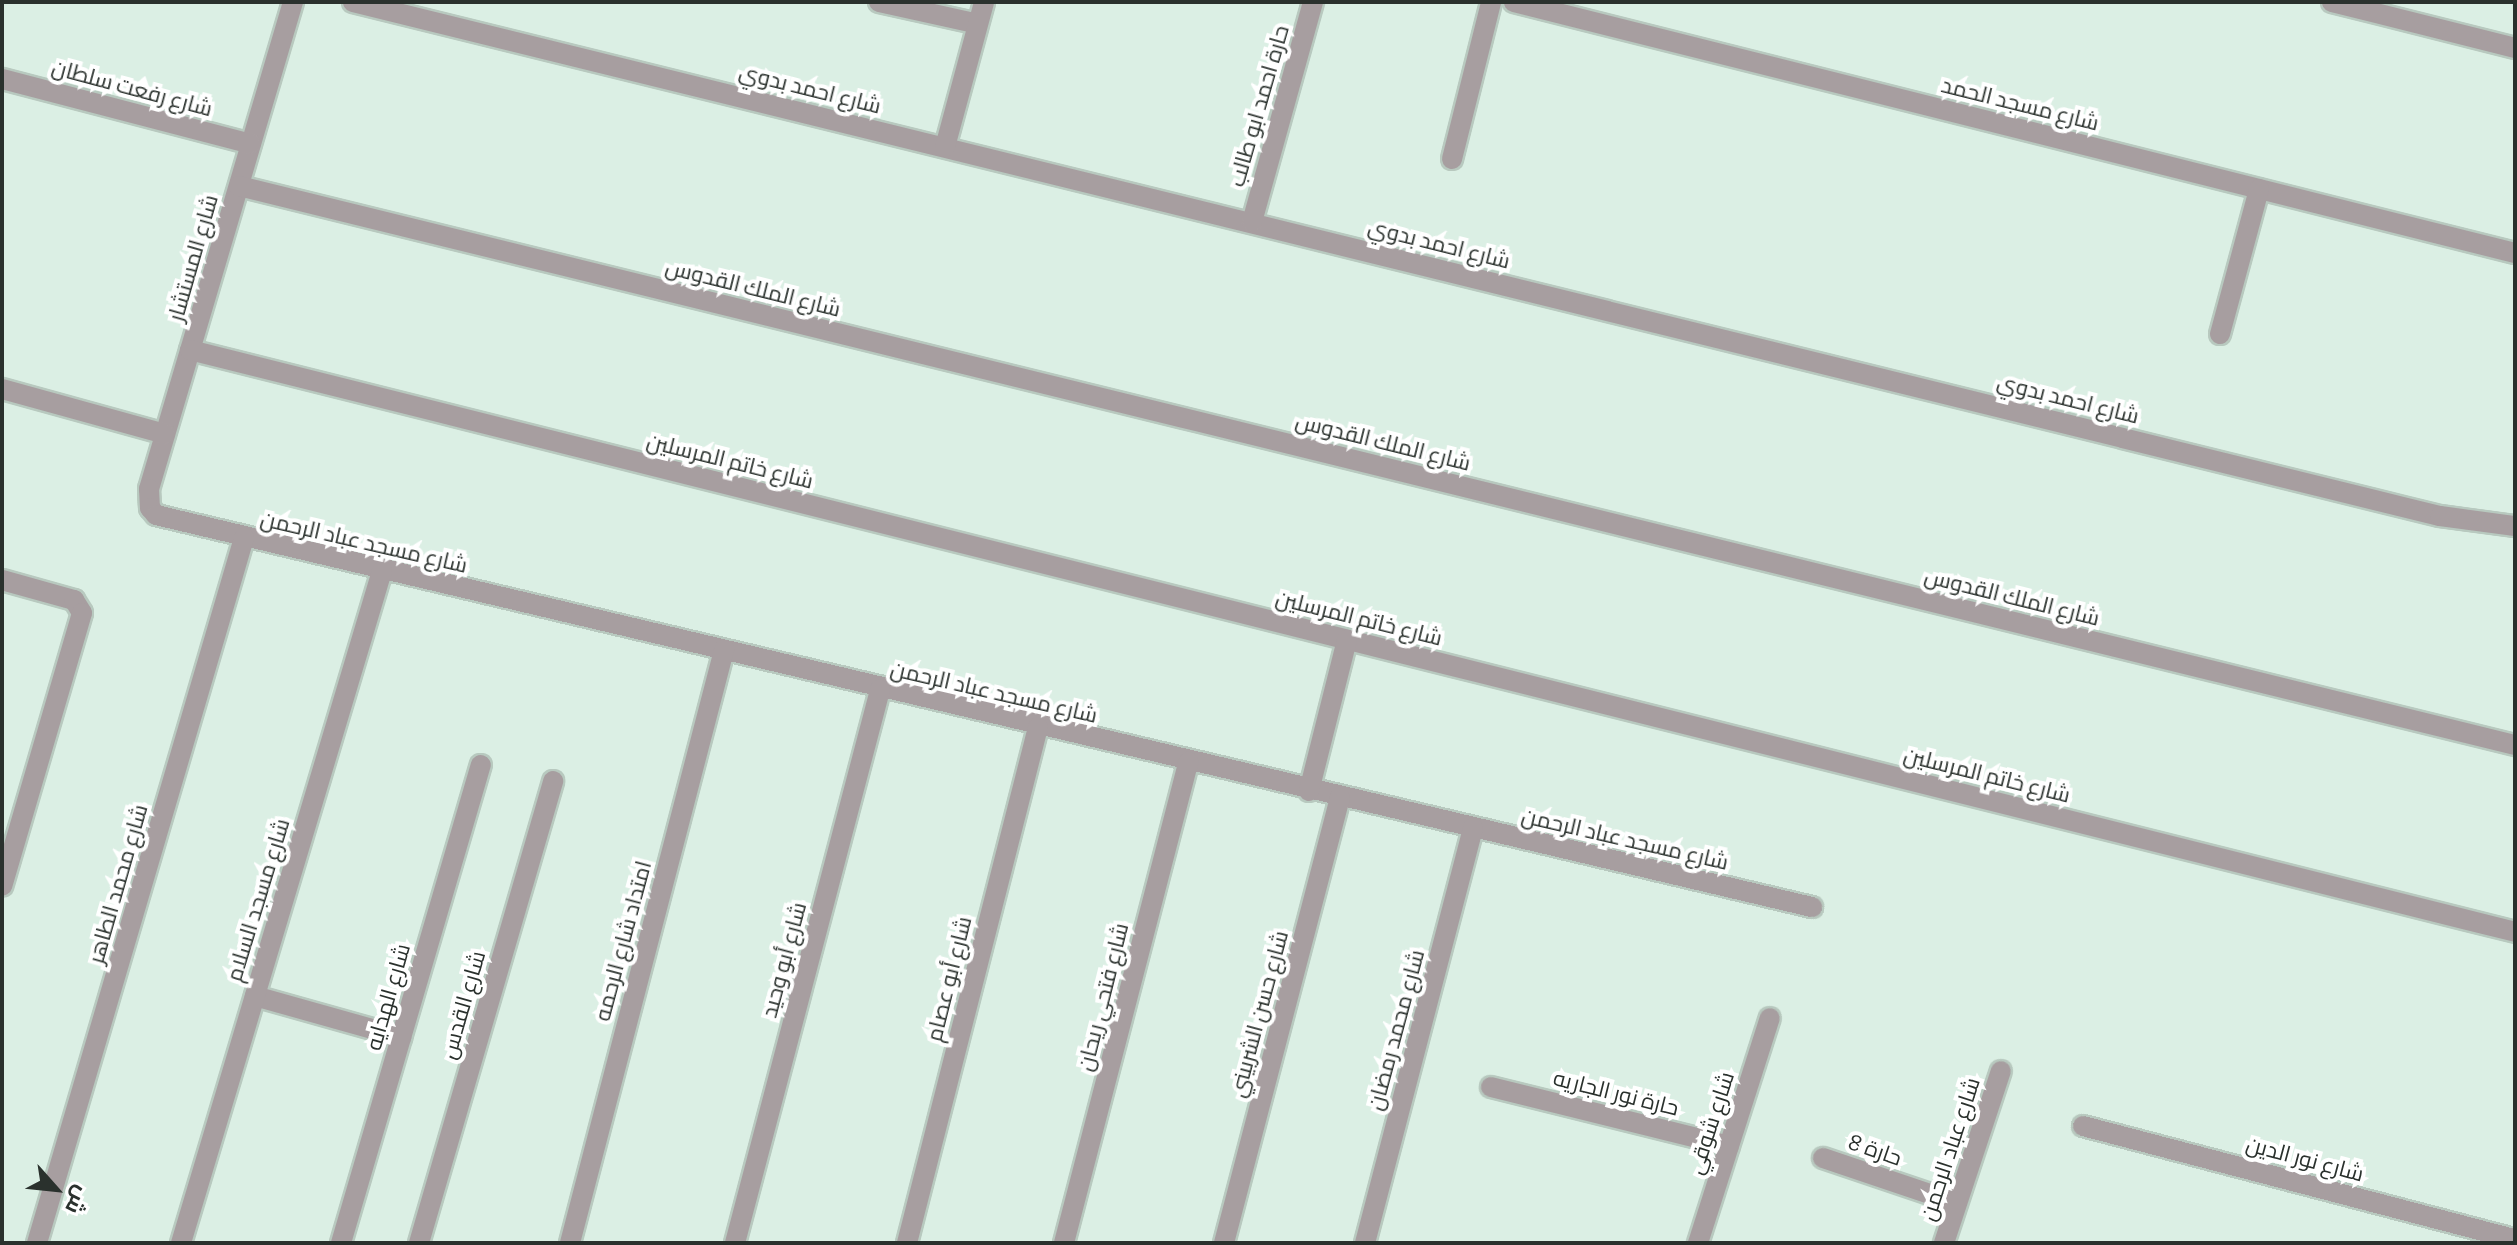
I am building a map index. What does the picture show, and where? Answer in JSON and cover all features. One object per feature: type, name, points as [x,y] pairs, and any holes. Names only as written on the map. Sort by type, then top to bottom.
[{"type":"street","name":"شارع المستشار","points":[[166,519],[156,515],[147,499],[293,2]]},
{"type":"street","name":"شارع احمد بدوي","points":[[353,2],[2440,516],[2515,526]]},
{"type":"street","points":[[879,2],[978,24]]},
{"type":"street","points":[[945,147],[984,2]]},
{"type":"street","name":"حارة احمد ابو طالب","points":[[1252,222],[1313,2]]},
{"type":"street","points":[[1452,159],[1491,2]]},
{"type":"street","name":"شارع مسجد الحمد","points":[[1514,2],[2515,253]]},
{"type":"street","points":[[2332,2],[2515,48]]},
{"type":"street","name":"شارع رفعت سلطان","points":[[2,79],[251,144]]},
{"type":"street","name":"شارع الملك القدوس","points":[[239,186],[2515,745]]},
{"type":"street","points":[[2220,334],[2259,189]]},
{"type":"street","name":"شارع خاتم المرسلين","points":[[190,350],[2515,932]]},
{"type":"street","points":[[2,389],[165,434]]},
{"type":"street","name":"شارع مسجد عباد الرحمن","points":[[166,519],[724,650],[880,690],[1812,907]]},
{"type":"street","name":"شارع محمد الطاهر","points":[[37,1243],[244,538]]},
{"type":"street","name":"شارع مسجد السلام","points":[[181,1243],[382,571]]},
{"type":"street","points":[[2,580],[74,600],[81,621],[2,886]]},
{"type":"street","points":[[1309,791],[1347,640]]},
{"type":"street","name":"امتداد شارع الرحمه","points":[[570,1243],[724,650]]},
{"type":"street","name":"شارع أبو وحيد","points":[[735,1243],[880,690]]},
{"type":"street","name":"شارع أبو عصام","points":[[907,1243],[1038,727]]},
{"type":"street","name":"شارع فتحي ريحان","points":[[1064,1243],[1188,762]]},
{"type":"street","name":"شارع الهدايه","points":[[341,1243],[481,765]]},
{"type":"street","name":"شارع القدس","points":[[419,1243],[553,781]]},
{"type":"street","name":"شارع حسن الشربيني","points":[[1224,1243],[1340,798]]},
{"type":"street","name":"شارع محمد رمضان","points":[[1365,1243],[1473,828]]},
{"type":"street","points":[[255,996],[401,1037]]},
{"type":"street","name":"شارع شوقي","points":[[1698,1243],[1770,1018]]},
{"type":"street","name":"شارع عباد الرحمن","points":[[1944,1243],[2001,1071]]},
{"type":"street","name":"حارة نور الجاريه","points":[[1491,1087],[1729,1146]]},
{"type":"street","name":"شارع نور الدين","points":[[2083,1126],[2515,1239]]},
{"type":"street","name":"حارة 8","points":[[1823,1158],[1957,1203]]}]
